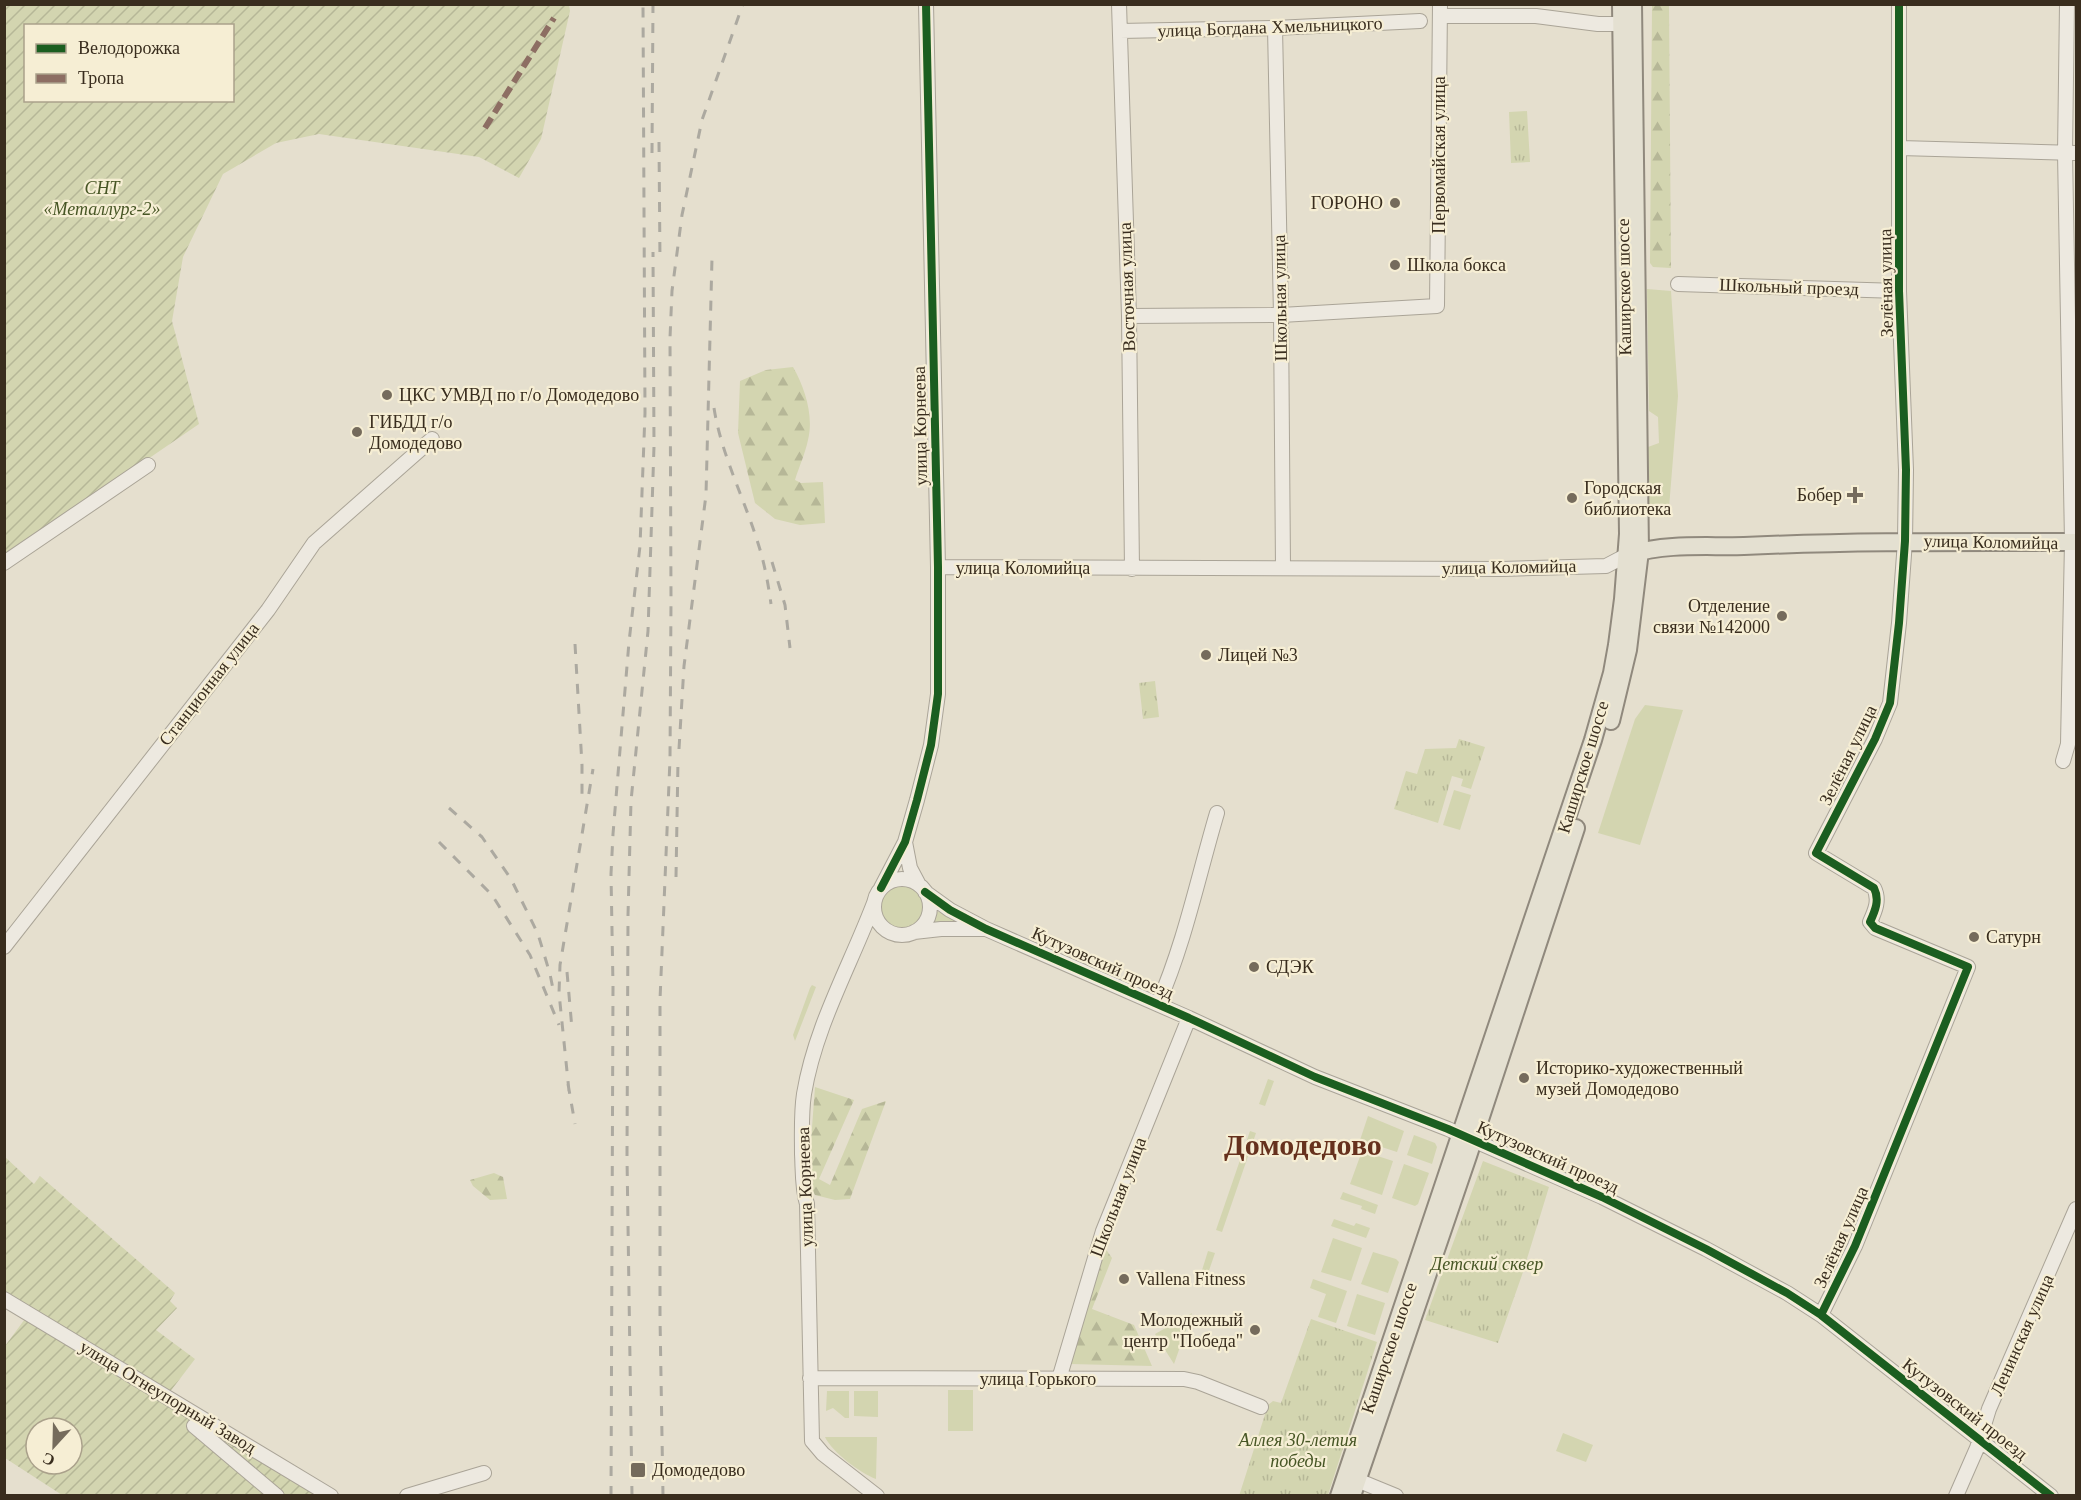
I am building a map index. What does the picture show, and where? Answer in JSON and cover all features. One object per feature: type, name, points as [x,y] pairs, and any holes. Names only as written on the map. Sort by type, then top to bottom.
[{"type":"main road","name":"Каширское шоссе","points":[[1621,4],[1634,553]]},
{"type":"main road","name":"Каширское шоссе","points":[[1354,1488],[1603,707],[1617,645],[1634,553],[1633,4]]},
{"type":"main road","name":"улица Коломийца","points":[[1634,553],[1662,548],[1905,541],[2074,542]]},
{"type":"main road","name":"Каширское шоссе","points":[[1339,1496],[1467,1137]]},
{"type":"street","name":"улица Корнеева","points":[[881,888],[905,842],[929,755],[937,705],[938,567],[926,4]]},
{"type":"street","name":"Восточная улица","points":[[1119,4],[1129,316],[1132,569]]},
{"type":"street","name":"Зелёная улица","points":[[1821,1315],[1855,1246],[1968,967],[1875,928],[1870,922],[1878,895],[1875,888],[1816,853],[1875,739],[1890,703],[1899,623],[1905,541],[1906,470],[1899,291],[1899,4]]},
{"type":"street","points":[[2063,761],[2068,744],[2074,542],[2071,153],[2067,4]]},
{"type":"street","points":[[1440,10],[1621,24]]},
{"type":"street","name":"Первомайская улица","points":[[1281,315],[1437,306],[1440,10]]},
{"type":"street","name":"улица Богдана Хмельницкого","points":[[1120,31],[1275,28],[1420,21]]},
{"type":"street","name":"Школьная улица","points":[[1275,28],[1283,568]]},
{"type":"street","points":[[1900,148],[2071,153]]},
{"type":"street","name":"Школьный проезд","points":[[1678,284],[1899,291]]},
{"type":"street","points":[[1129,316],[1281,315]]},
{"type":"street","name":"Станционная улица","points":[[4,947],[267,610],[314,543],[432,439]]},
{"type":"street","points":[[4,563],[148,465]]},
{"type":"street","name":"улица Коломийца","points":[[938,567],[1502,569],[1606,566],[1634,553]]},
{"type":"street","points":[[1158,1004],[1188,921],[1217,813]]},
{"type":"street","points":[[905,842],[910,868],[930,907],[925,922],[914,932]]},
{"type":"street","points":[[892,933],[879,922],[874,910],[874,903],[881,888],[901,879],[909,880],[922,889]]},
{"type":"street","name":"Кутузовский проезд","points":[[922,889],[950,910],[986,929],[1158,1004],[1315,1077],[1467,1137],[1668,1228],[1821,1315],[2051,1496]]},
{"type":"street","name":"улица Корнеева","points":[[874,903],[820,1036],[804,1093],[803,1186],[807,1204],[812,1441],[823,1454],[877,1496]]},
{"type":"street","points":[[859,942],[866,938],[892,933],[907,934],[941,929],[986,929]]},
{"type":"street","name":"Школьная улица","points":[[1059,1379],[1103,1231],[1189,1018]]},
{"type":"street","name":"Ленинская улица","points":[[1956,1496],[1980,1440],[1989,1409],[2076,1209]]},
{"type":"street","name":"улица Огнеупорный Завод","points":[[4,1299],[331,1496]]},
{"type":"street","name":"улица Горького","points":[[810,1378],[1184,1379],[1198,1382],[1262,1407]]},
{"type":"street","points":[[194,1426],[277,1496]]},
{"type":"street","points":[[407,1496],[484,1473]]},
{"type":"street","points":[[1354,1488],[1396,1496]]},
{"type":"green space","name":"СНТ «Металлург-2»","points":[[5,5],[569,5],[570,11],[541,139],[519,178],[479,157],[319,134],[276,143],[223,174],[183,257],[172,321],[199,424],[5,557]]},
{"type":"green space","points":[[1652,5],[1669,5],[1671,268],[1653,267],[1650,263]]},
{"type":"green space","points":[[1527,111],[1530,162],[1511,163],[1509,112]]},
{"type":"green space","points":[[1647,289],[1671,291],[1678,396],[1669,508],[1649,507],[1648,447],[1659,443],[1658,417],[1649,411]]},
{"type":"green space","points":[[793,367],[805,393],[810,421],[807,445],[795,480],[801,483],[823,482],[825,523],[800,525],[775,519],[755,503],[738,433],[740,381],[766,370]]},
{"type":"green space","points":[[1155,681],[1159,717],[1143,719],[1139,683]]},
{"type":"green space","points":[[1645,705],[1683,710],[1640,845],[1598,833],[1635,719]]},
{"type":"green space","points":[[1459,739],[1485,747],[1471,789],[1461,786],[1463,779],[1452,776],[1438,823],[1394,809],[1406,771],[1417,774],[1425,749],[1456,748]]},
{"type":"green space","points":[[1454,790],[1471,795],[1460,830],[1443,825]]},
{"type":"green space","points":[[901,884],[917,891],[924,907],[917,923],[901,930],[885,923],[878,907],[885,891]]},
{"type":"green space","points":[[934,910],[961,921],[931,924]]},
{"type":"green space","points":[[812,985],[816,987],[795,1041],[793,1035]]},
{"type":"green space","points":[[1268,1079],[1274,1081],[1265,1106],[1259,1104]]},
{"type":"green space","points":[[815,1087],[854,1100],[819,1179],[830,1185],[862,1109],[886,1101],[850,1199],[835,1200],[815,1195],[808,1181]]},
{"type":"green space","points":[[1368,1116],[1404,1131],[1397,1152],[1360,1140]]},
{"type":"green space","points":[[1250,1131],[1256,1133],[1222,1232],[1216,1230]]},
{"type":"green space","points":[[1414,1135],[1435,1143],[1437,1147],[1432,1164],[1407,1155]]},
{"type":"green space","points":[[1362,1151],[1393,1161],[1382,1195],[1350,1184]]},
{"type":"green space","points":[[4,1156],[34,1184],[40,1176],[175,1293],[170,1301],[177,1308],[156,1330],[195,1359],[163,1401],[315,1495],[62,1495],[33,1476],[84,1476],[84,1416],[24,1416],[24,1470],[5,1458],[5,1346],[33,1308],[5,1291]]},
{"type":"green space","name":"Детский сквер","points":[[1483,1161],[1549,1187],[1498,1343],[1425,1320]]},
{"type":"green space","points":[[1404,1164],[1429,1173],[1418,1204],[1415,1206],[1392,1198]]},
{"type":"green space","points":[[494,1173],[503,1177],[507,1199],[490,1200],[473,1186],[470,1180]]},
{"type":"green space","points":[[1343,1192],[1378,1205],[1375,1214],[1361,1209],[1362,1206],[1340,1199]]},
{"type":"green space","points":[[1334,1219],[1354,1226],[1356,1223],[1370,1228],[1366,1238],[1331,1226]]},
{"type":"green space","points":[[1333,1238],[1362,1248],[1351,1281],[1321,1272]]},
{"type":"green space","points":[[1105,1248],[1112,1258],[1092,1309],[1134,1325],[1152,1366],[1070,1364]]},
{"type":"green space","points":[[1208,1251],[1215,1253],[1204,1285],[1198,1283]]},
{"type":"green space","points":[[1373,1252],[1399,1262],[1388,1293],[1361,1284]]},
{"type":"green space","points":[[1313,1279],[1347,1291],[1336,1323],[1318,1317],[1326,1294],[1310,1288]]},
{"type":"green space","points":[[1357,1294],[1385,1303],[1375,1335],[1347,1326]]},
{"type":"green space","points":[[1192,1313],[1174,1364],[1155,1334]]},
{"type":"green space","name":"Аллея 30-летия победы","points":[[1311,1319],[1377,1342],[1328,1495],[1239,1496],[1268,1405],[1273,1401],[1281,1403]]},
{"type":"green space","points":[[948,1390],[973,1390],[973,1431],[948,1431]]},
{"type":"green space","points":[[827,1391],[849,1391],[849,1418],[845,1418],[833,1408],[826,1411]]},
{"type":"green space","points":[[854,1391],[878,1391],[878,1417],[854,1416]]},
{"type":"green space","points":[[1563,1433],[1593,1445],[1586,1462],[1556,1451]]},
{"type":"green space","points":[[825,1437],[877,1437],[876,1479],[847,1461]]},
{"type":"railway","points":[[611,1496],[613,986],[611,874],[629,642],[640,546],[645,413],[643,4]]},
{"type":"railway","points":[[652,153],[653,4]]},
{"type":"railway","points":[[663,1496],[660,1317],[660,1000],[670,759],[672,291],[682,215],[702,120],[743,4]]},
{"type":"railway","points":[[659,142],[660,262]]},
{"type":"railway","points":[[632,1496],[627,1157],[628,915],[631,801],[648,631],[654,446],[653,252]]},
{"type":"railway","points":[[679,749],[684,666],[706,495],[712,258]]},
{"type":"railway","points":[[714,408],[727,458],[766,572],[771,604]]},
{"type":"railway","points":[[772,562],[785,605],[790,648]]},
{"type":"railway","points":[[575,644],[582,801]]},
{"type":"railway","points":[[676,877],[678,760]]},
{"type":"railway","points":[[569,1091],[559,993],[560,965],[593,769]]},
{"type":"railway","points":[[449,808],[482,837],[511,879],[538,934],[554,994]]},
{"type":"railway","points":[[439,842],[492,895],[530,955],[559,1025]]},
{"type":"railway","points":[[567,972],[572,1029]]},
{"type":"railway","points":[[568,1084],[575,1124]]},
{"type":"marked path","points":[[485,128],[554,18]]},
{"type":"cycle path","points":[[881,888],[905,842],[931,745],[938,694],[938,567],[926,4]]},
{"type":"cycle path","points":[[1821,1315],[1855,1246],[1968,967],[1875,928],[1870,922],[1877,901],[1874,888],[1816,853],[1875,739],[1890,703],[1899,623],[1905,541],[1906,470],[1899,291],[1899,4]]},
{"type":"cycle path","points":[[925,892],[950,910],[986,929],[1189,1018],[1315,1077],[1448,1129],[1602,1197],[1706,1249],[1787,1293],[1821,1315],[2051,1496]]},
{"type":"place","name":"ГОРОНО","points":[[1395,203]]},
{"type":"place","name":"Школа бокса","points":[[1395,265]]},
{"type":"place","name":"ЦКС УМВД по г/о Домодедово","points":[[387,395]]},
{"type":"place","name":"ГИБДД г/о Домодедово","points":[[357,432]]},
{"type":"place","name":"Бобер","points":[[1855,495]]},
{"type":"place","name":"Городская библиотека","points":[[1572,498]]},
{"type":"place","name":"Отделение связи №142000","points":[[1782,616]]},
{"type":"place","name":"Лицей №3","points":[[1206,655]]},
{"type":"place","name":"Сатурн","points":[[1974,937]]},
{"type":"place","name":"СДЭК","points":[[1254,967]]},
{"type":"place","name":"Историко-художественный музей Домодедово","points":[[1524,1078]]},
{"type":"place","name":"Vallena Fitness","points":[[1124,1279]]},
{"type":"place","name":"Молодежный центр \"Победа\"","points":[[1255,1330]]},
{"type":"place","name":"Домодедово","points":[[638,1470]]},
{"type":"district","name":"Домодедово","points":[[1303,1144]]}]
